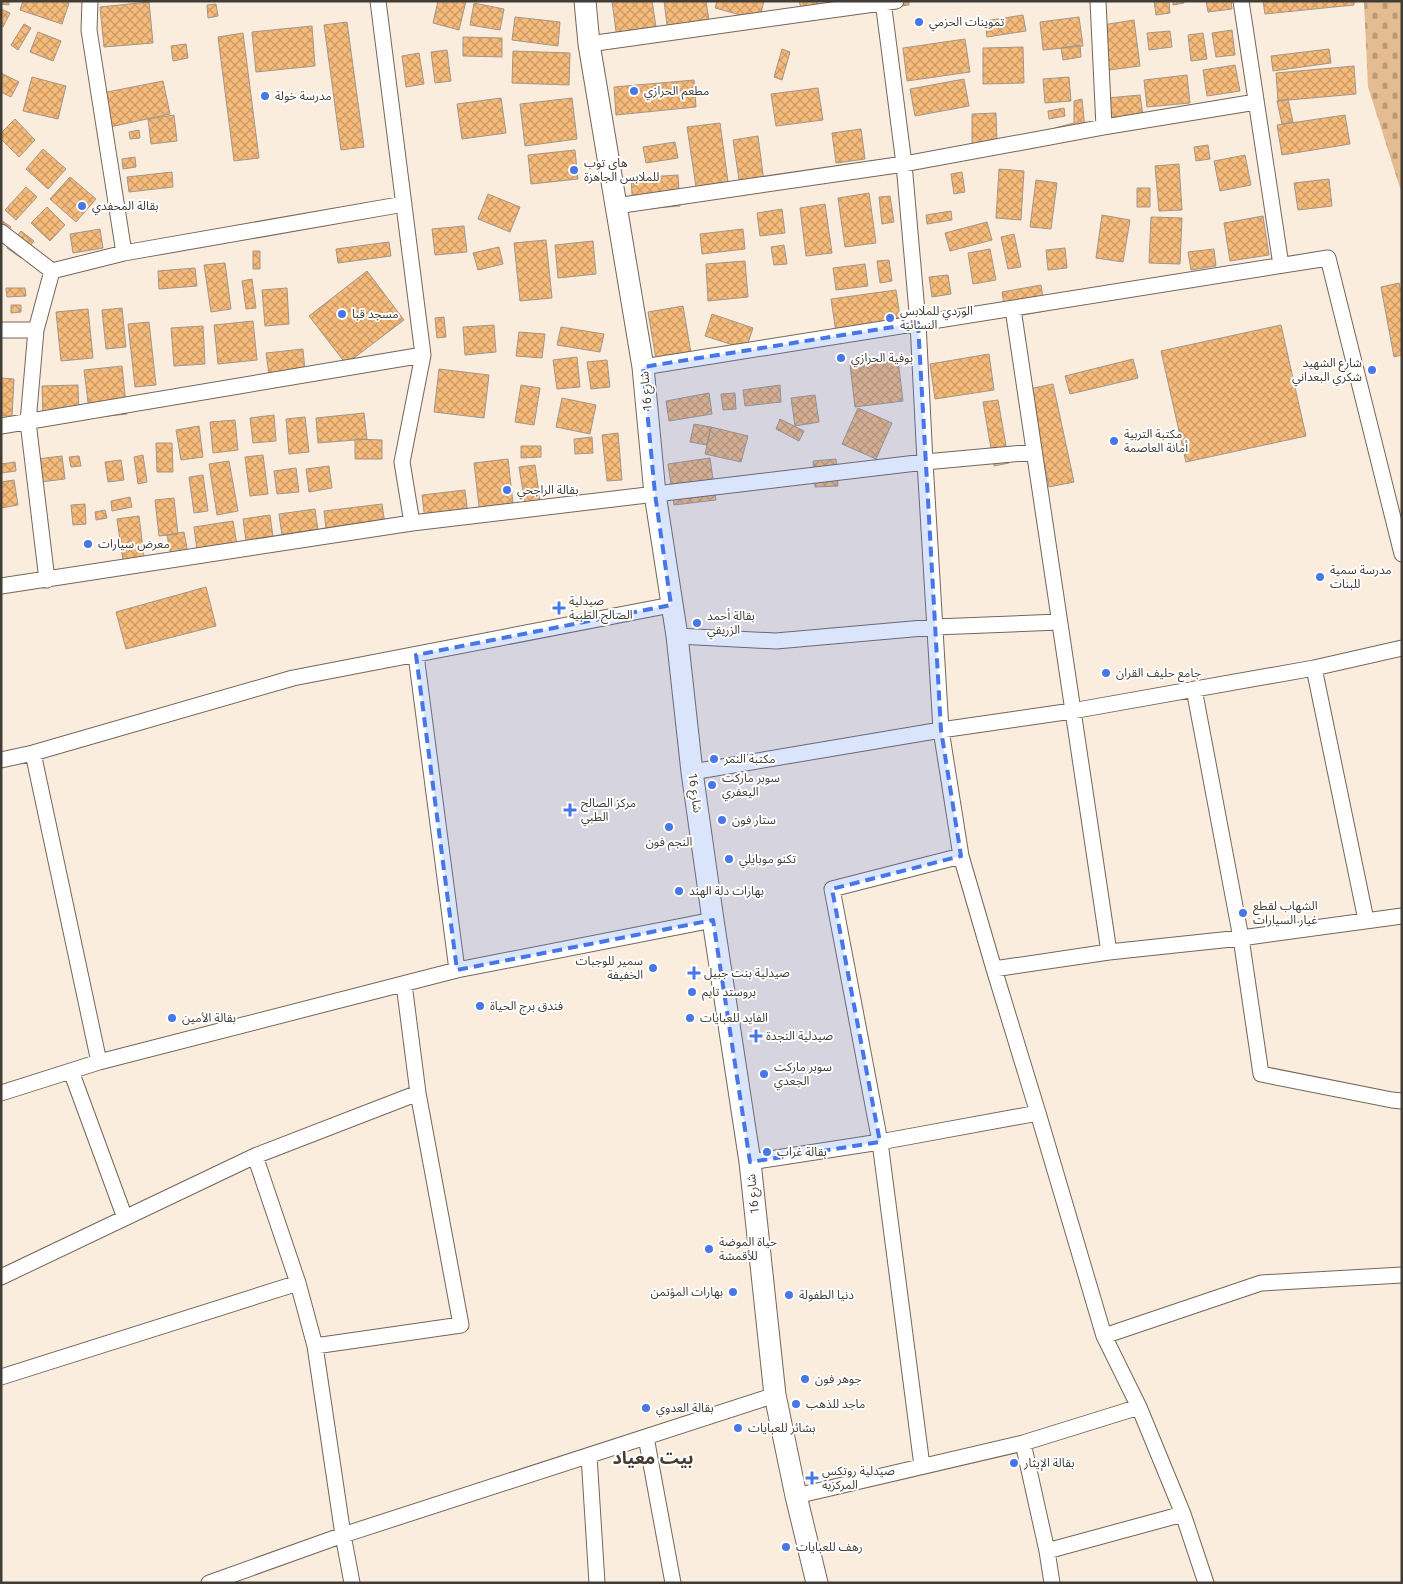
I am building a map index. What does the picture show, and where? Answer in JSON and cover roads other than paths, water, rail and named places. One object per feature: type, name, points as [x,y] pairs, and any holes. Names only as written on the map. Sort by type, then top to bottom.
[{"type":"street","points":[[90,1],[89,30],[124,253]]},
{"type":"street","points":[[378,1],[423,355],[402,462],[412,524]]},
{"type":"street","name":"شارع 16","points":[[585,1],[589,44],[643,367],[655,494],[677,636],[692,772],[750,1162],[775,1395],[796,1496],[817,1583]]},
{"type":"street","points":[[1098,1],[1104,127]]},
{"type":"street","points":[[1241,1],[1281,265]]},
{"type":"street","points":[[589,44],[887,2],[918,323],[941,730],[961,856],[1104,1336],[1139,1407],[1183,1514],[1206,1583]]},
{"type":"street","points":[[616,206],[904,164],[1104,127],[1256,102]]},
{"type":"street","points":[[52,271],[124,253],[404,204]]},
{"type":"street","points":[[1,232],[52,271]]},
{"type":"street","points":[[643,367],[1328,258],[1400,535],[1402,554]]},
{"type":"street","points":[[48,580],[28,422],[36,330],[52,271]]},
{"type":"street","points":[[1013,309],[1109,952]]},
{"type":"street","points":[[1,330],[36,330]]},
{"type":"street","points":[[1,426],[423,355]]},
{"type":"street","points":[[1,586],[412,524],[925,462],[1034,452]]},
{"type":"street","points":[[1,760],[33,753],[293,678],[671,605]]},
{"type":"street","points":[[677,636],[776,641],[935,626],[1059,622]]},
{"type":"street","points":[[692,772],[941,730],[1072,711],[1314,668],[1402,648]]},
{"type":"street","points":[[416,655],[457,970]]},
{"type":"street","points":[[1314,668],[1366,920]]},
{"type":"street","points":[[1194,689],[1241,938],[1261,1074],[1392,1100],[1402,1100]]},
{"type":"street","points":[[33,753],[99,1062]]},
{"type":"street","points":[[922,1466],[880,1142],[832,889],[961,856]]},
{"type":"street","points":[[994,969],[1109,952],[1241,938],[1402,916]]},
{"type":"street","points":[[1,1093],[99,1062],[457,970],[713,920]]},
{"type":"street","points":[[315,1346],[461,1325],[418,1093],[404,984]]},
{"type":"street","points":[[72,1071],[125,1218]]},
{"type":"street","points":[[1,1277],[255,1156],[418,1093]]},
{"type":"street","points":[[750,1162],[880,1142],[1038,1113]]},
{"type":"street","points":[[255,1156],[298,1283],[315,1346],[352,1583]]},
{"type":"street","points":[[1104,1336],[1261,1283],[1402,1275]]},
{"type":"street","points":[[1,1376],[298,1283]]},
{"type":"street","points":[[209,1583],[343,1535],[775,1395]]},
{"type":"street","points":[[796,1496],[1023,1443],[1139,1407]]},
{"type":"street","points":[[646,1437],[673,1583]]},
{"type":"street","points":[[1023,1443],[1052,1583]]},
{"type":"street","points":[[589,1456],[597,1583]]},
{"type":"street","points":[[1046,1551],[1183,1514]]},
{"type":"place","name":"تموينات الحزمي","points":[[919,22]]},
{"type":"place","name":"مطعم الحرازي","points":[[634,91]]},
{"type":"place","name":"مدرسة خولة","points":[[265,96]]},
{"type":"place","name":"هاي توب للملابس الجاهزة","points":[[574,170]]},
{"type":"place","name":"بقالة المحفدي","points":[[82,206]]},
{"type":"place","name":"مسجد قبا","points":[[342,314]]},
{"type":"place","name":"الوردي للملابس النسائية","points":[[890,318]]},
{"type":"place","name":"بوفية الحرازي","points":[[841,358]]},
{"type":"place","name":"شارع الشهيد شكري البعداني","points":[[1372,370]]},
{"type":"place","name":"مكتبة التربية أمانة العاصمة","points":[[1114,441]]},
{"type":"place","name":"بقالة الراجحي","points":[[507,490]]},
{"type":"place","name":"معرض سيارات","points":[[88,544]]},
{"type":"place","name":"مدرسة سمية للبنات","points":[[1320,577]]},
{"type":"place","name":"صيدلية الصالح الطبية","points":[[559,608]]},
{"type":"place","name":"بقالة أحمد الزريقي","points":[[697,623]]},
{"type":"place","name":"جامع حليف القران","points":[[1106,673]]},
{"type":"place","name":"مكتبة النمر","points":[[714,759]]},
{"type":"place","name":"سوبر ماركت اليعفري","points":[[712,785]]},
{"type":"place","name":"مركز الصالح الطبي","points":[[570,810]]},
{"type":"place","name":"ستار فون","points":[[722,820]]},
{"type":"place","name":"النجم فون","points":[[669,827]]},
{"type":"place","name":"تكنو موبايلي","points":[[729,859]]},
{"type":"place","name":"بهارات دلة الهند","points":[[679,891]]},
{"type":"place","name":"الشهاب لقطع غيار السيارات","points":[[1243,913]]},
{"type":"place","name":"سمير للوجبات الخفيفة","points":[[653,968]]},
{"type":"place","name":"صيدلية بنت جبيل","points":[[694,973]]},
{"type":"place","name":"بروستد تايم","points":[[692,992]]},
{"type":"place","name":"فندق برج الحياة","points":[[480,1006]]},
{"type":"place","name":"بقالة الأمين","points":[[172,1018]]},
{"type":"place","name":"الفايد للعبايات","points":[[690,1018]]},
{"type":"place","name":"صيدلية النجدة","points":[[756,1036]]},
{"type":"place","name":"سوبر ماركت الجعدي","points":[[764,1074]]},
{"type":"place","name":"بقالة غراب","points":[[767,1152]]},
{"type":"place","name":"حياة الموضة للأقمشة","points":[[709,1249]]},
{"type":"place","name":"بهارات المؤتمن","points":[[733,1292]]},
{"type":"place","name":"دنيا الطفولة","points":[[789,1295]]},
{"type":"place","name":"جوهر فون","points":[[805,1379]]},
{"type":"place","name":"ماجد للذهب","points":[[796,1404]]},
{"type":"place","name":"بقالة العدوي","points":[[646,1408]]},
{"type":"place","name":"بشائر للعبايات","points":[[738,1428]]},
{"type":"place","name":"بقالة الإيثار","points":[[1014,1463]]},
{"type":"place","name":"صيدلية روتكس المركزية","points":[[812,1478]]},
{"type":"place","name":"رهف للعبايات","points":[[786,1547]]},
{"type":"district","name":"بيت معياد","points":[[653,1457]]}]
